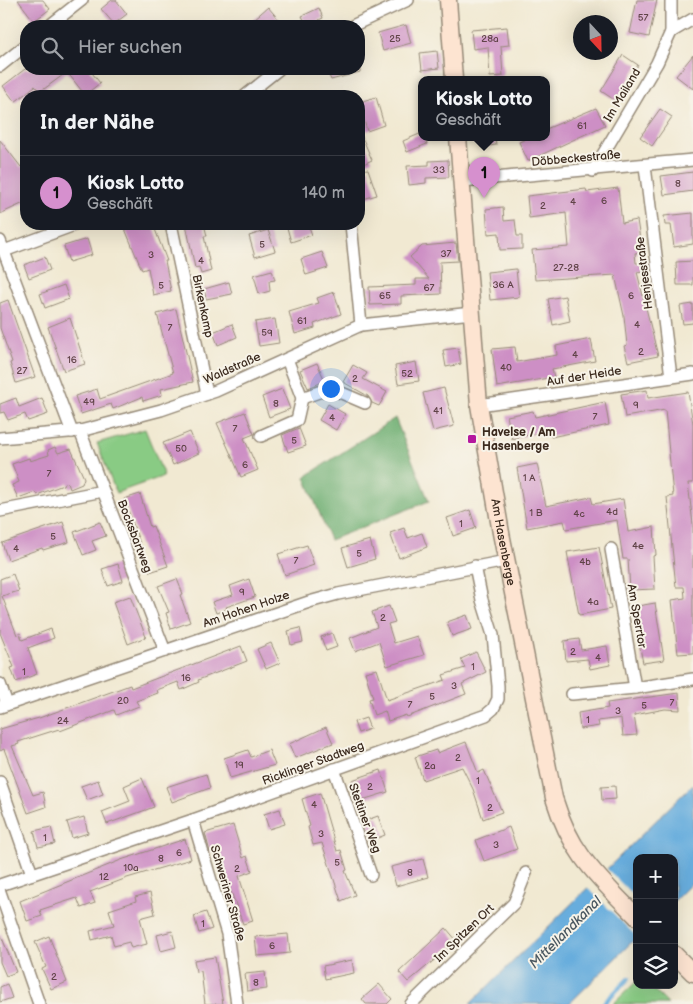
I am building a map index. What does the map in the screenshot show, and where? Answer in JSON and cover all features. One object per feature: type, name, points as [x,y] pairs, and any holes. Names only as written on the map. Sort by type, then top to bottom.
[{"type":"street","points":[[57,20],[82,0]]},
{"type":"street","points":[[365,20],[408,0]]},
{"type":"street","points":[[448,0],[454,76]]},
{"type":"street","name":"Im Mailand","points":[[593,171],[656,63],[671,32],[671,0]]},
{"type":"street","points":[[671,32],[693,20]]},
{"type":"street","points":[[0,66],[20,50]]},
{"type":"street","points":[[253,90],[272,75]]},
{"type":"street","name":"Am Hasenberge","points":[[458,141],[479,405],[506,561],[554,798],[562,824],[571,842],[592,872],[633,913]]},
{"type":"street","name":"Döbbeckestraße","points":[[462,181],[593,171],[693,160]]},
{"type":"street","name":"Henjesstraße","points":[[645,166],[671,376]]},
{"type":"street","points":[[2,246],[57,230]]},
{"type":"street","name":"Birkenkamp","points":[[172,230],[208,394]]},
{"type":"street","points":[[352,230],[361,325]]},
{"type":"street","name":"Bocksbartweg","points":[[2,246],[76,431],[103,491],[165,651]]},
{"type":"street","name":"Waldstraße","points":[[0,438],[76,431],[161,410],[208,394],[361,325],[472,313]]},
{"type":"street","points":[[261,436],[297,420],[302,398],[286,359]]},
{"type":"street","name":"Auf der Heide","points":[[479,405],[693,374]]},
{"type":"street","points":[[302,398],[330,388],[365,404]]},
{"type":"street","points":[[0,511],[103,491]]},
{"type":"street","name":"Am Sperrtor","points":[[611,549],[635,688]]},
{"type":"street","name":"Am Hohen Holze","points":[[4,705],[324,598],[506,561]]},
{"type":"street","name":"Ricklinger Stadtweg","points":[[0,885],[193,820],[486,716],[493,709],[498,699],[498,686],[493,635],[482,600],[475,566]]},
{"type":"street","points":[[572,694],[635,688],[693,678]]},
{"type":"street","points":[[0,684],[4,705]]},
{"type":"street","name":"Stettiner Weg","points":[[334,770],[371,875]]},
{"type":"street","points":[[0,782],[32,874]]},
{"type":"street","name":"Schweriner Straße","points":[[193,820],[227,934],[237,1004]]},
{"type":"street","name":"Im Spitzen Ort","points":[[411,1004],[514,903],[526,874]]},
{"type":"street","points":[[0,892],[39,1004]]},
{"type":"street","points":[[678,958],[693,973]]},
{"type":"green space","points":[[395,418],[429,501],[330,540],[305,477]]},
{"type":"green space","points":[[145,429],[164,476],[116,493],[97,443]]},
{"type":"green space","points":[[633,985],[633,989],[653,989],[668,1004],[613,1004]]},
{"type":"water","name":"Mittellandkanal","points":[[693,784],[693,882],[678,897],[678,854],[633,854],[633,941],[569,1004],[470,1004]]},
{"type":"pier","points":[[605,867],[633,895],[633,933],[586,886]]},
{"type":"building","points":[[18,0],[43,0],[50,9],[33,20]]},
{"type":"building","points":[[112,0],[116,0],[127,14],[119,20],[111,20],[101,9]]},
{"type":"building","points":[[637,0],[657,0],[649,37],[630,33]]},
{"type":"building","points":[[268,7],[279,20],[253,20]]},
{"type":"building","points":[[319,8],[323,18],[319,20],[304,20],[302,16]]},
{"type":"building","points":[[406,25],[411,43],[383,51],[378,33]]},
{"type":"building","points":[[507,27],[509,45],[501,46],[503,76],[490,76],[488,47],[473,49],[471,30]]},
{"type":"building","points":[[437,51],[439,68],[422,70],[420,53]]},
{"type":"building","points":[[623,55],[638,65],[616,101],[601,91]]},
{"type":"building","points":[[693,55],[693,89],[676,76]]},
{"type":"building","points":[[20,73],[20,75],[63,75],[43,90],[38,90],[35,86],[30,90],[20,90],[20,98],[15,102],[3,86]]},
{"type":"building","points":[[69,75],[94,75],[100,83],[91,90],[81,90]]},
{"type":"building","points":[[329,75],[349,75],[331,80]]},
{"type":"building","points":[[376,97],[384,125],[367,131],[365,124],[365,100]]},
{"type":"building","points":[[596,108],[605,125],[528,161],[519,142],[550,141],[550,127]]},
{"type":"building","points":[[660,109],[672,117],[652,146],[640,137]]},
{"type":"building","points":[[418,135],[418,141],[426,141],[427,144],[407,152],[403,141]]},
{"type":"building","points":[[0,140],[20,166],[20,205],[0,214]]},
{"type":"building","points":[[480,141],[496,141],[496,145],[481,147]]},
{"type":"building","points":[[365,144],[372,160],[365,163]]},
{"type":"building","points":[[448,160],[449,177],[426,178],[426,183],[409,185],[407,166],[429,165],[429,161]]},
{"type":"building","points":[[365,169],[368,169],[377,195],[365,198]]},
{"type":"building","points":[[693,172],[693,191],[664,195],[661,176]]},
{"type":"building","points":[[618,188],[622,223],[637,220],[642,252],[635,253],[636,263],[649,263],[650,270],[637,272],[658,356],[628,362],[624,346],[627,345],[624,316],[615,275],[535,280],[532,250],[569,247],[566,213],[529,218],[527,196],[586,189],[587,192]]},
{"type":"building","points":[[503,207],[504,221],[515,220],[517,236],[522,236],[522,249],[500,250],[499,233],[488,234],[486,209]]},
{"type":"building","points":[[693,213],[693,244],[674,247],[671,225],[665,225],[664,216]]},
{"type":"building","points":[[125,230],[155,230],[167,261],[165,261],[171,291],[153,295],[148,268],[142,270]]},
{"type":"building","points":[[187,230],[206,230],[207,236],[204,236],[211,271],[201,274],[199,267],[195,268]]},
{"type":"building","points":[[268,230],[275,251],[255,257],[249,236]]},
{"type":"building","points":[[288,230],[310,230],[312,235],[291,242]]},
{"type":"building","points":[[87,239],[92,255],[69,262],[64,246]]},
{"type":"building","points":[[456,243],[458,261],[440,262],[441,294],[401,296],[401,304],[370,305],[369,287],[416,285],[416,279],[429,279],[410,257],[422,246]]},
{"type":"building","points":[[322,252],[328,268],[306,275],[301,259]]},
{"type":"building","points":[[45,257],[50,270],[29,278],[24,265]]},
{"type":"building","points":[[693,261],[693,285],[677,285],[676,262]]},
{"type":"building","points":[[516,269],[519,297],[490,300],[487,272]]},
{"type":"building","points":[[272,270],[275,280],[269,281],[270,291],[259,294],[254,275]]},
{"type":"building","points":[[229,282],[232,294],[206,299],[204,289]]},
{"type":"building","points":[[64,285],[69,299],[45,308],[40,294]]},
{"type":"building","points":[[334,292],[341,314],[314,324],[315,328],[295,334],[289,312],[319,303],[317,298]]},
{"type":"building","points":[[565,296],[570,321],[553,325],[548,299]]},
{"type":"building","points":[[8,300],[35,377],[16,383],[10,363],[12,362],[0,328],[0,303]]},
{"type":"building","points":[[693,304],[693,323],[683,324],[680,306]]},
{"type":"building","points":[[176,309],[193,382],[161,389],[162,395],[143,401],[142,397],[113,409],[111,404],[81,414],[75,396],[97,389],[100,399],[173,373],[157,314]]},
{"type":"building","points":[[70,318],[85,364],[64,371],[48,327]]},
{"type":"building","points":[[275,319],[279,343],[259,346],[255,322]]},
{"type":"building","points":[[232,324],[237,337],[218,345],[213,332]]},
{"type":"building","points":[[591,339],[595,361],[552,369],[554,377],[497,387],[492,349],[515,347],[517,362],[557,355],[556,346]]},
{"type":"building","points":[[458,348],[461,364],[446,367],[443,350]]},
{"type":"building","points":[[416,362],[419,381],[398,384],[395,366]]},
{"type":"building","points":[[317,363],[325,381],[308,388],[300,370]]},
{"type":"building","points":[[353,365],[367,373],[363,379],[387,392],[379,406],[372,403],[368,396],[343,382]]},
{"type":"building","points":[[444,388],[454,426],[433,431],[423,393]]},
{"type":"building","points":[[282,389],[290,409],[269,417],[262,397]]},
{"type":"building","points":[[647,390],[648,398],[688,392],[693,424],[693,483],[688,483],[693,524],[693,653],[678,654],[672,600],[685,598],[684,587],[676,587],[667,497],[673,496],[665,410],[625,417],[621,394]]},
{"type":"building","points":[[16,398],[19,407],[42,398],[48,414],[28,421],[25,414],[8,420],[4,412],[0,413],[0,404]]},
{"type":"building","points":[[605,402],[609,425],[551,437],[550,430],[512,439],[507,416],[533,411],[535,417]]},
{"type":"building","points":[[328,404],[345,414],[336,430],[319,420]]},
{"type":"building","points":[[245,412],[254,434],[244,438],[258,470],[241,477],[217,423]]},
{"type":"building","points":[[299,428],[306,446],[288,452],[282,435]]},
{"type":"building","points":[[190,432],[199,453],[173,465],[163,443]]},
{"type":"building","points":[[55,447],[58,453],[71,449],[84,478],[82,484],[70,489],[68,483],[37,495],[35,492],[18,498],[12,485],[19,482],[12,464],[29,458],[30,461],[49,455],[48,450]]},
{"type":"building","points":[[537,464],[546,506],[591,497],[593,504],[623,499],[628,532],[654,527],[656,555],[653,556],[655,589],[630,590],[628,559],[623,559],[617,520],[566,529],[564,521],[527,528],[517,468]]},
{"type":"building","points":[[140,494],[150,527],[153,526],[168,566],[150,572],[124,499]]},
{"type":"building","points":[[470,510],[476,528],[453,536],[447,518]]},
{"type":"building","points":[[63,522],[69,542],[43,550],[42,548],[8,560],[2,543]]},
{"type":"building","points":[[100,522],[106,536],[92,541],[96,550],[83,555],[74,532]]},
{"type":"building","points":[[404,528],[408,538],[422,533],[427,547],[399,558],[390,533]]},
{"type":"building","points":[[370,540],[375,559],[348,567],[342,548]]},
{"type":"building","points":[[307,545],[314,565],[285,575],[278,554]]},
{"type":"building","points":[[599,547],[611,609],[579,615],[567,552]]},
{"type":"building","points":[[118,564],[123,581],[108,586],[102,569]]},
{"type":"building","points":[[13,574],[19,591],[2,596],[17,635],[20,633],[22,640],[51,629],[54,638],[28,648],[37,674],[16,682],[11,668],[14,667],[0,633],[0,579]]},
{"type":"building","points":[[177,579],[183,594],[180,595],[190,622],[171,629],[166,613],[169,612],[158,586]]},
{"type":"building","points":[[249,579],[255,597],[226,607],[227,609],[216,613],[212,602],[233,595],[230,586]]},
{"type":"building","points":[[130,596],[146,637],[128,644],[113,602]]},
{"type":"building","points":[[655,603],[664,660],[643,663],[632,607]]},
{"type":"building","points":[[389,606],[395,622],[388,624],[394,643],[417,636],[424,655],[387,666],[379,642],[355,651],[350,638],[377,627],[372,612]]},
{"type":"building","points":[[467,615],[472,629],[452,636],[447,622]]},
{"type":"building","points":[[300,628],[303,642],[291,645],[288,631]]},
{"type":"building","points":[[332,633],[337,647],[326,651],[321,637]]},
{"type":"building","points":[[579,639],[581,650],[607,646],[610,665],[590,669],[588,659],[566,661],[564,641]]},
{"type":"building","points":[[271,643],[280,663],[266,669],[257,649]]},
{"type":"building","points":[[241,646],[247,661],[198,680],[199,682],[181,690],[178,682],[157,690],[158,693],[136,701],[139,706],[116,715],[114,710],[60,731],[59,729],[18,742],[19,744],[12,746],[33,795],[43,792],[46,807],[28,813],[4,749],[0,751],[0,729],[39,718],[130,685],[131,688]]},
{"type":"building","points":[[476,652],[486,672],[462,684],[466,694],[407,717],[406,715],[388,721],[385,711],[374,715],[369,699],[373,698],[365,672],[377,669],[387,700],[445,680],[443,675],[465,668],[461,659]]},
{"type":"building","points":[[679,693],[680,710],[665,709],[634,715],[637,735],[623,736],[621,718],[598,721],[599,726],[580,729],[578,713],[608,708],[607,703]]},
{"type":"building","points":[[366,718],[370,729],[358,733],[354,722]]},
{"type":"building","points":[[326,727],[333,743],[295,758],[289,744]]},
{"type":"building","points":[[466,742],[478,773],[484,770],[502,812],[483,819],[473,789],[462,767],[423,780],[415,757],[436,750],[437,753]]},
{"type":"building","points":[[248,750],[251,757],[269,750],[275,765],[230,778],[224,758]]},
{"type":"building","points":[[381,770],[388,792],[359,801],[352,780]]},
{"type":"building","points":[[206,774],[210,788],[172,802],[166,787]]},
{"type":"building","points":[[142,778],[154,807],[107,824],[102,812],[130,801],[124,786]]},
{"type":"building","points":[[98,780],[103,794],[87,800],[81,786]]},
{"type":"building","points":[[615,786],[616,799],[602,800],[601,787]]},
{"type":"building","points":[[320,793],[337,851],[341,850],[347,870],[345,871],[355,895],[341,901],[322,843],[313,845],[308,827],[310,826],[302,799]]},
{"type":"building","points":[[280,809],[285,824],[269,829],[264,814]]},
{"type":"building","points":[[378,816],[385,835],[375,839],[367,820]]},
{"type":"building","points":[[84,817],[88,833],[72,838],[67,822]]},
{"type":"building","points":[[233,825],[243,858],[247,856],[252,871],[239,876],[253,921],[243,924],[216,851],[210,852],[205,833]]},
{"type":"building","points":[[51,827],[55,844],[38,847],[34,831]]},
{"type":"building","points":[[509,827],[517,849],[484,861],[476,840]]},
{"type":"building","points":[[185,839],[191,859],[127,878],[90,892],[95,903],[81,908],[77,898],[40,910],[42,916],[27,921],[20,901],[121,860]]},
{"type":"building","points":[[423,859],[428,877],[396,886],[391,867]]},
{"type":"building","points":[[150,893],[155,914],[140,918],[147,944],[131,948],[129,942],[114,946],[111,935],[92,940],[90,931],[114,925],[109,910],[136,901],[135,897]]},
{"type":"building","points":[[206,912],[212,929],[199,933],[194,916]]},
{"type":"building","points":[[446,928],[457,941],[408,982],[399,972]]},
{"type":"building","points":[[172,931],[176,947],[161,951],[157,935]]},
{"type":"building","points":[[0,933],[16,972],[6,976],[0,962]]},
{"type":"building","points":[[288,934],[290,953],[257,956],[255,937]]},
{"type":"building","points":[[49,936],[67,982],[51,989],[42,969],[46,967],[35,942]]},
{"type":"building","points":[[215,957],[223,1004],[205,1004],[201,971],[196,972],[194,960]]},
{"type":"building","points":[[352,960],[354,973],[325,979],[323,966]]},
{"type":"building","points":[[265,972],[267,989],[247,991],[245,974]]},
{"type":"building","points":[[7,984],[12,998],[0,1002],[0,987]]},
{"type":"building","points":[[379,984],[392,999],[387,1004],[366,1004],[362,999]]},
{"type":"waterway","points":[[603,1004],[629,978]]},
{"type":"place","name":"Kiosk Lotto","points":[[484,198]]},
{"type":"place","name":"Havelse / Am Hasenberge","points":[[472,439]]}]
